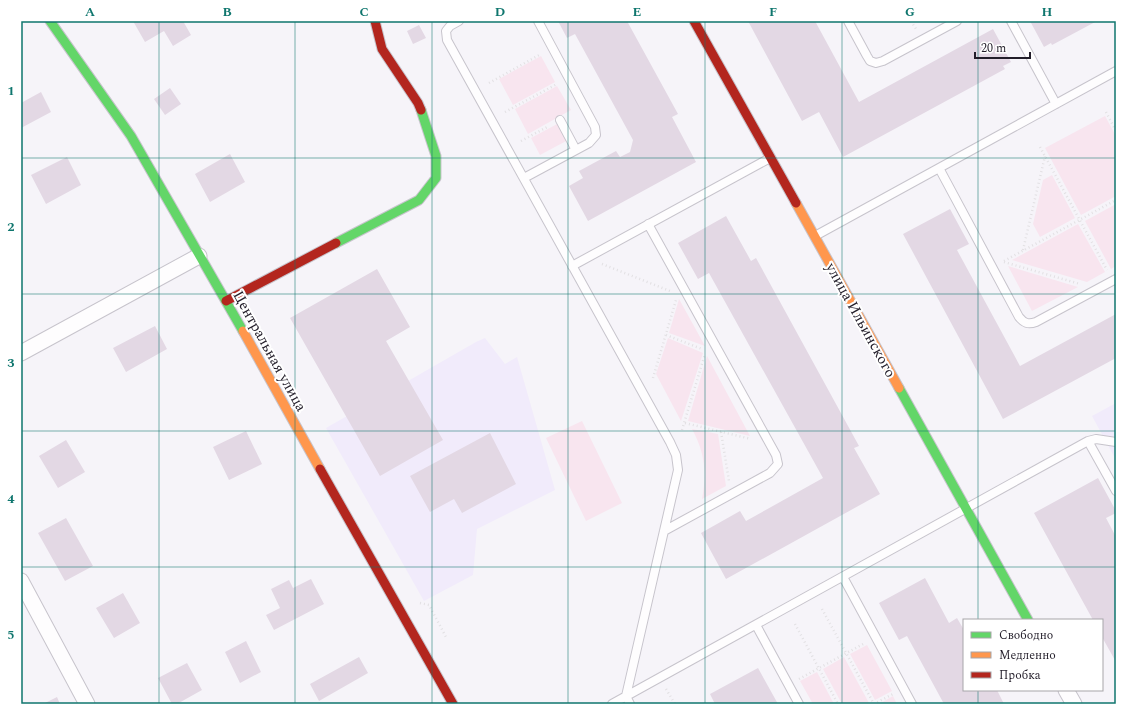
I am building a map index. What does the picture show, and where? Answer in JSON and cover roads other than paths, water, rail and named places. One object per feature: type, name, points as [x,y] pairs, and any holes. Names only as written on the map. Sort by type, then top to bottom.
[{"type":"street","name":"Центральная улица","points":[[50,21],[131,136],[226,301],[452,704]]},
{"type":"street","points":[[226,301],[419,200],[436,178],[436,156],[418,102],[382,49],[375,21]]},
{"type":"street","name":"улица Ильинского","points":[[694,21],[1027,619]]},
{"type":"street","points":[[21,353],[199,256]]},
{"type":"street","points":[[21,581],[87,704]]},
{"type":"street","points":[[1067,691],[1074,704]]},
{"type":"lane","points":[[459,21],[450,26],[446,32],[447,40],[676,455],[678,470],[626,696],[630,704]]},
{"type":"lane","points":[[524,178],[589,143],[596,135],[595,127],[538,21]]},
{"type":"lane","points":[[848,21],[870,61],[876,64],[957,21]]},
{"type":"lane","points":[[1011,21],[1056,104]]},
{"type":"lane","points":[[814,236],[1116,72]]},
{"type":"lane","points":[[560,120],[576,150]]},
{"type":"lane","points":[[572,266],[771,158]]},
{"type":"lane","points":[[939,168],[992,268],[1019,316],[1024,322],[1030,324],[1036,322],[1114,280]]},
{"type":"lane","points":[[648,224],[770,443],[776,455],[778,464],[770,473],[664,531]]},
{"type":"lane","points":[[612,704],[1088,441],[1096,439],[1116,442]]},
{"type":"lane","points":[[1088,441],[1116,491]]},
{"type":"lane","points":[[843,577],[912,704]]},
{"type":"lane","points":[[756,625],[799,704]]}]
